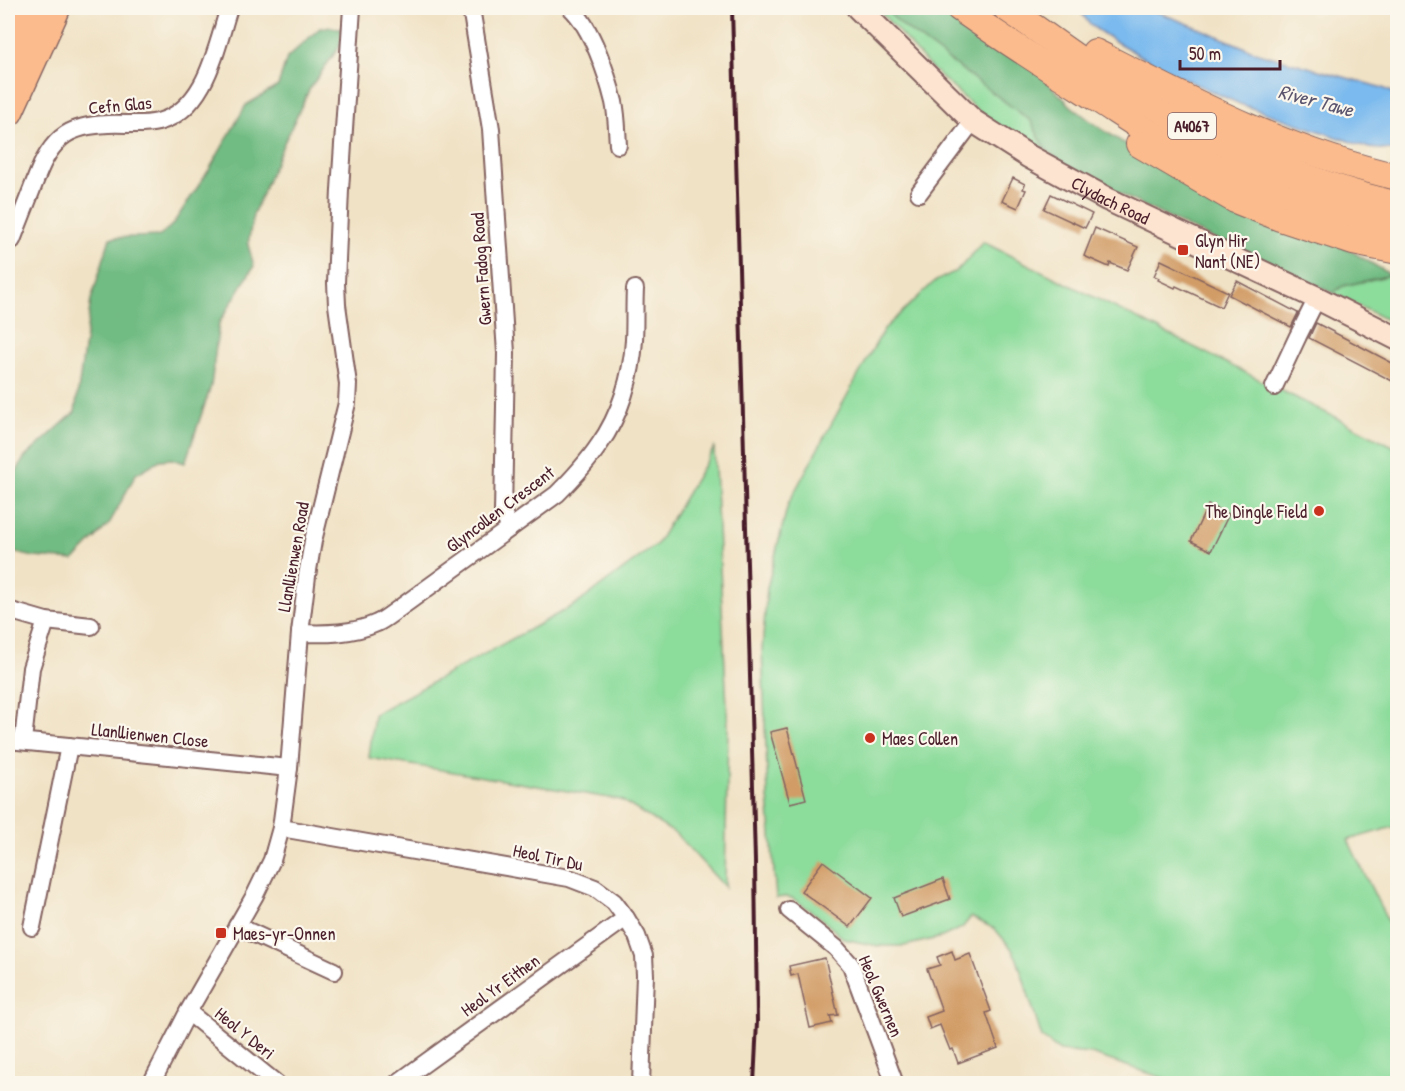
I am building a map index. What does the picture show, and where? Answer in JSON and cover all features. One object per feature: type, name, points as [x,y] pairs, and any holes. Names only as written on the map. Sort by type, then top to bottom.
[{"type":"highway","points":[[8,55],[28,8]]},
{"type":"highway","points":[[8,111],[54,8]]},
{"type":"main road","name":"Clydach Road","points":[[858,8],[973,121],[1028,156],[1107,199],[1317,298],[1398,339]]},
{"type":"main road","name":"A4067","points":[[959,8],[1032,59],[1146,130],[1245,178],[1288,196],[1398,229]]},
{"type":"main road","name":"A4067","points":[[1006,8],[1095,70],[1203,132],[1296,173],[1398,205]]},
{"type":"main road","points":[[1006,8],[1211,111],[1340,162],[1398,177]]},
{"type":"main road","points":[[1032,59],[1089,113],[1235,200],[1280,218],[1353,242],[1398,251]]},
{"type":"street","name":"Cefn Glas","points":[[12,240],[42,164],[51,149],[62,138],[74,130],[92,125],[158,122],[173,116],[187,106],[198,92],[209,71],[229,8]]},
{"type":"street","name":"Llanllienwen Road","points":[[151,1083],[188,1012],[255,895],[272,860],[281,828],[307,576],[313,541],[347,403],[348,384],[336,305],[336,283],[352,8]]},
{"type":"street","name":"Gwern Fadog Road","points":[[471,8],[491,129],[506,353],[503,513],[510,528]]},
{"type":"street","points":[[571,8],[588,33],[603,65],[614,104],[618,145]]},
{"type":"street","points":[[919,193],[973,121]]},
{"type":"street","name":"Glyncollen Crescent","points":[[300,633],[325,634],[353,630],[376,623],[557,494],[601,444],[624,395],[634,342],[635,289]]},
{"type":"street","points":[[1274,387],[1317,298]]},
{"type":"street","points":[[8,610],[46,621],[91,626]]},
{"type":"street","points":[[15,741],[31,668],[46,621]]},
{"type":"street","name":"Llanllienwen Close","points":[[15,741],[289,768]]},
{"type":"street","points":[[31,926],[69,746]]},
{"type":"street","name":"Heol Tir Du","points":[[281,828],[569,878],[595,888],[614,902],[626,918],[637,936],[644,956],[641,1083]]},
{"type":"street","name":"Heol Gwernen","points":[[789,910],[837,948],[851,965],[895,1083]]},
{"type":"street","name":"Heol Yr Eithen","points":[[396,1083],[626,918]]},
{"type":"street","points":[[237,926],[334,971]]},
{"type":"street","name":"Heol Y Deri","points":[[188,1012],[277,1083]]},
{"type":"green space","points":[[877,8],[883,8],[904,27],[1031,121],[1044,147],[1067,168],[993,124],[931,68]]},
{"type":"green space","points":[[883,8],[950,8],[1035,70],[1071,106],[1097,126],[1180,179],[1333,240],[1391,275],[1343,286],[1333,293],[1183,225],[1067,168],[1044,147],[1031,121],[904,27]]},
{"type":"green space","points":[[321,27],[342,28],[340,46],[310,88],[253,215],[248,245],[254,266],[219,323],[211,386],[185,463],[172,459],[160,460],[136,474],[109,524],[74,560],[34,557],[8,551],[8,488],[24,458],[75,412],[91,300],[110,238],[160,236],[173,224],[209,170],[246,105],[278,86],[287,58]]},
{"type":"green space","points":[[983,242],[1397,448],[1397,826],[1348,840],[1397,941],[1397,1083],[1178,1083],[1091,1054],[1060,1051],[1042,1038],[1017,959],[995,929],[971,917],[962,928],[942,937],[904,946],[878,946],[844,939],[817,915],[792,898],[776,898],[768,796],[762,650],[767,588],[788,504],[884,329],[934,282],[958,270]]},
{"type":"green space","points":[[1391,275],[1397,278],[1397,325],[1333,293],[1343,286]]},
{"type":"green space","points":[[714,448],[728,727],[725,887],[676,834],[621,800],[369,758],[374,714],[578,603],[657,544]]},
{"type":"water","name":"River Tawe","points":[[1078,8],[1147,8],[1258,53],[1383,88],[1397,95],[1397,151],[1369,148],[1240,104],[1169,72],[1113,40],[1090,25]]},
{"type":"building","points":[[1013,178],[1025,184],[1023,189],[1026,190],[1018,208],[1002,201]]},
{"type":"building","points":[[1051,194],[1092,214],[1085,228],[1044,209]]},
{"type":"building","points":[[1095,228],[1138,247],[1127,270],[1110,263],[1109,267],[1084,256]]},
{"type":"building","points":[[1161,260],[1228,292],[1221,307],[1158,280],[1159,278],[1154,276]]},
{"type":"building","points":[[1237,281],[1298,313],[1291,327],[1229,295]]},
{"type":"building","points":[[1316,323],[1398,366],[1398,384],[1309,338]]},
{"type":"building","points":[[1208,505],[1229,514],[1211,551],[1191,541]]},
{"type":"building","points":[[787,728],[806,799],[790,803],[770,732]]},
{"type":"building","points":[[823,861],[872,898],[850,927],[801,891]]},
{"type":"building","points":[[943,879],[950,899],[901,917],[894,898]]},
{"type":"building","points":[[952,951],[955,960],[970,954],[991,1011],[986,1013],[998,1048],[958,1063],[940,1025],[930,1029],[926,1017],[942,1011],[927,969],[940,965],[937,957]]},
{"type":"building","points":[[825,958],[838,1015],[830,1016],[832,1023],[810,1028],[798,974],[791,976],[789,966]]},
{"type":"railway","points":[[732,8],[755,861],[757,1022],[754,1084]]},
{"type":"place","name":"Glyn Hir Nant (NE)","points":[[1183,250]]},
{"type":"place","name":"The Dingle Field","points":[[1319,511]]},
{"type":"place","name":"Maes Collen","points":[[870,738]]},
{"type":"place","name":"Maes-yr-Onnen","points":[[221,933]]}]
